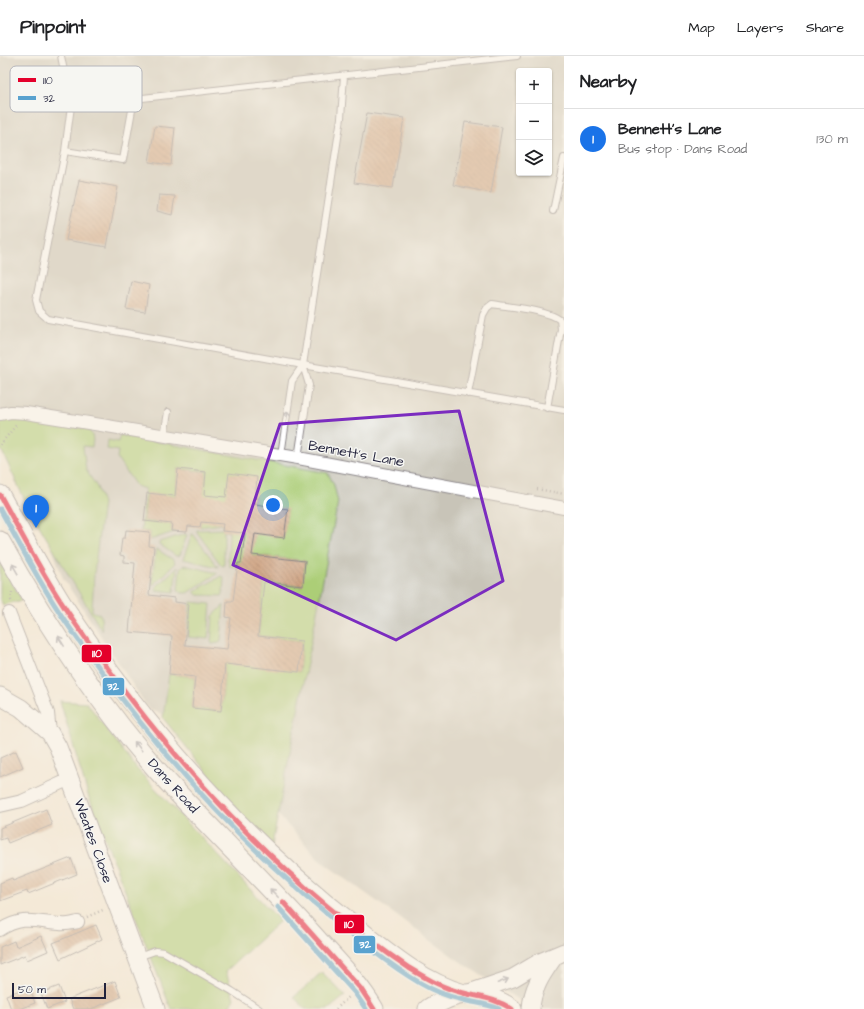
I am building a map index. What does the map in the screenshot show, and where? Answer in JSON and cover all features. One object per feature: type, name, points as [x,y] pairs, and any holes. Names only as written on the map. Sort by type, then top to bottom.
[{"type":"main road","name":"Dans Road","points":[[0,495],[25,542],[62,603],[119,686],[167,746],[218,804],[270,856],[323,902],[393,957],[428,980],[439,985],[465,994],[491,998],[512,1009]]},
{"type":"main road","name":"Dans Road","points":[[0,541],[17,571],[67,650],[100,698],[174,789],[294,913],[361,989],[374,1009]]},
{"type":"main road","points":[[428,1009],[448,999],[465,994]]},
{"type":"street","name":"Bennett's Lane","points":[[0,414],[11,412],[26,413],[281,455],[564,508]]},
{"type":"street","points":[[8,613],[48,713],[50,733]]},
{"type":"street","name":"Weates Close","points":[[0,696],[21,708],[50,733],[58,747],[156,1009]]},
{"type":"street","points":[[0,806],[22,801],[70,779]]},
{"type":"street","points":[[0,930],[10,924],[28,920],[61,925],[78,922]]},
{"type":"street","points":[[465,994],[513,978],[540,962],[559,954]]},
{"type":"street","points":[[531,1009],[537,982],[559,954]]},
{"type":"lane","points":[[61,56],[63,66]]},
{"type":"lane","points":[[142,98],[517,56]]},
{"type":"lane","points":[[298,458],[309,384],[304,365],[340,118],[344,76]]},
{"type":"lane","points":[[70,112],[65,151],[36,300],[39,311],[48,319],[564,410]]},
{"type":"lane","points":[[65,151],[123,160],[132,112]]},
{"type":"lane","points":[[553,211],[564,158]]},
{"type":"lane","points":[[468,394],[483,315],[486,308],[492,304],[530,310],[556,316],[560,320],[561,329],[547,408]]},
{"type":"lane","points":[[281,455],[292,380],[304,365]]},
{"type":"lane","points":[[164,436],[168,412]]},
{"type":"lane","points":[[136,958],[155,952],[164,952],[260,1009]]},
{"type":"path","points":[[0,445],[18,423]]},
{"type":"path","points":[[78,922],[117,905]]},
{"type":"path","points":[[336,1009],[351,996]]},
{"type":"highlighted area","points":[[459,411],[503,581],[396,640],[233,565],[280,424]]},
{"type":"shaded area","points":[[0,56],[564,56],[564,1009],[532,1009],[455,958],[321,861],[200,731],[148,708],[63,578],[4,418],[0,412]]},
{"type":"green space","points":[[4,418],[83,428],[89,431],[92,435],[92,447],[83,446],[86,470],[97,487],[103,503],[94,574],[92,611],[101,615],[102,631],[28,507],[0,447],[0,419]]},
{"type":"green space","points":[[120,435],[328,473],[334,485],[338,502],[270,856],[259,837],[163,718],[169,674],[195,677],[192,708],[221,711],[226,653],[299,672],[302,641],[258,636],[264,582],[302,586],[305,561],[252,555],[241,563],[238,563],[237,567],[229,566],[229,532],[224,531],[224,564],[223,566],[221,565],[197,532],[197,530],[222,529],[223,524],[200,527],[206,471],[178,469],[175,496],[147,494],[144,521],[172,524],[171,530],[177,531],[150,540],[150,532],[141,531],[145,489],[136,486],[117,458],[118,451],[107,449],[108,440],[118,442]]},
{"type":"green space","points":[[185,534],[187,535],[180,555],[176,556],[159,544],[159,542]]},
{"type":"green space","points":[[193,534],[218,567],[183,559]]},
{"type":"green space","points":[[156,549],[174,560],[175,563],[153,585],[152,580]]},
{"type":"green space","points":[[0,562],[22,600],[3,605],[0,599]]},
{"type":"green space","points":[[184,565],[218,573],[187,593],[181,593],[178,590],[180,569]]},
{"type":"green space","points":[[177,567],[174,592],[156,590],[155,588]]},
{"type":"green space","points":[[221,576],[224,577],[222,596],[197,595],[195,593],[195,591]]},
{"type":"green space","points":[[191,602],[211,604],[208,639],[188,637]]},
{"type":"green space","points":[[224,605],[221,640],[219,643],[212,644],[213,616]]},
{"type":"green space","points":[[60,701],[87,703],[137,769],[280,921],[226,971],[234,999],[228,1008],[229,1009],[171,1009],[88,795]]},
{"type":"green space","points":[[322,972],[345,996],[329,1009],[305,1009],[294,997]]},
{"type":"building","points":[[367,113],[404,118],[393,188],[354,183]]},
{"type":"building","points":[[465,122],[502,127],[491,193],[453,185]]},
{"type":"building","points":[[155,126],[175,128],[171,165],[149,162]]},
{"type":"building","points":[[79,180],[118,187],[107,247],[66,240]]},
{"type":"building","points":[[159,195],[175,196],[172,215],[157,211]]},
{"type":"building","points":[[131,281],[149,285],[145,312],[126,309]]},
{"type":"building","points":[[178,469],[206,472],[204,495],[226,497],[229,473],[257,477],[255,504],[288,509],[284,538],[255,534],[252,555],[305,561],[303,586],[264,582],[258,636],[302,641],[299,672],[225,664],[221,711],[192,708],[195,677],[169,674],[172,636],[129,632],[135,563],[124,562],[124,556],[120,555],[122,538],[125,538],[126,530],[150,532],[149,546],[154,547],[149,595],[175,598],[175,602],[189,604],[185,645],[227,649],[231,618],[226,617],[227,601],[233,601],[238,563],[241,563],[245,533],[222,531],[223,524],[201,522],[200,527],[188,526],[187,532],[171,531],[172,524],[144,521],[147,493],[175,496]]},
{"type":"building","points":[[16,751],[23,767],[0,777],[0,758]]},
{"type":"building","points":[[46,809],[52,825],[8,843],[6,838],[0,840],[0,828]]},
{"type":"building","points":[[71,858],[77,874],[28,894],[27,891],[0,901],[0,883],[12,878],[13,881]]},
{"type":"building","points":[[96,925],[102,939],[60,959],[53,943]]},
{"type":"building","points":[[41,936],[48,951],[27,960],[25,955],[0,965],[0,947],[14,941],[16,947]]},
{"type":"building","points":[[115,981],[121,997],[91,1009],[73,1009],[69,999]]},
{"type":"building","points":[[59,986],[65,1002],[47,1009],[41,993]]},
{"type":"building","points":[[29,987],[35,1003],[19,1009],[11,1009],[6,995]]},
{"type":"transit line","name":"110","points":[[0,495],[48,580],[96,652],[172,750],[207,791],[245,830],[324,904],[409,968],[444,987],[498,1002],[512,1009]]},
{"type":"transit line","name":"32","points":[[0,509],[43,586],[63,618],[150,735],[204,798],[262,856],[293,884],[324,911],[395,967],[429,988],[455,998],[489,1005],[499,1009]]},
{"type":"transit line","name":"110","points":[[283,902],[361,989],[374,1009]]},
{"type":"transit line","name":"32","points":[[278,907],[355,993],[366,1009]]},
{"type":"place","name":"Bennett's Lane","points":[[36,528]]}]
